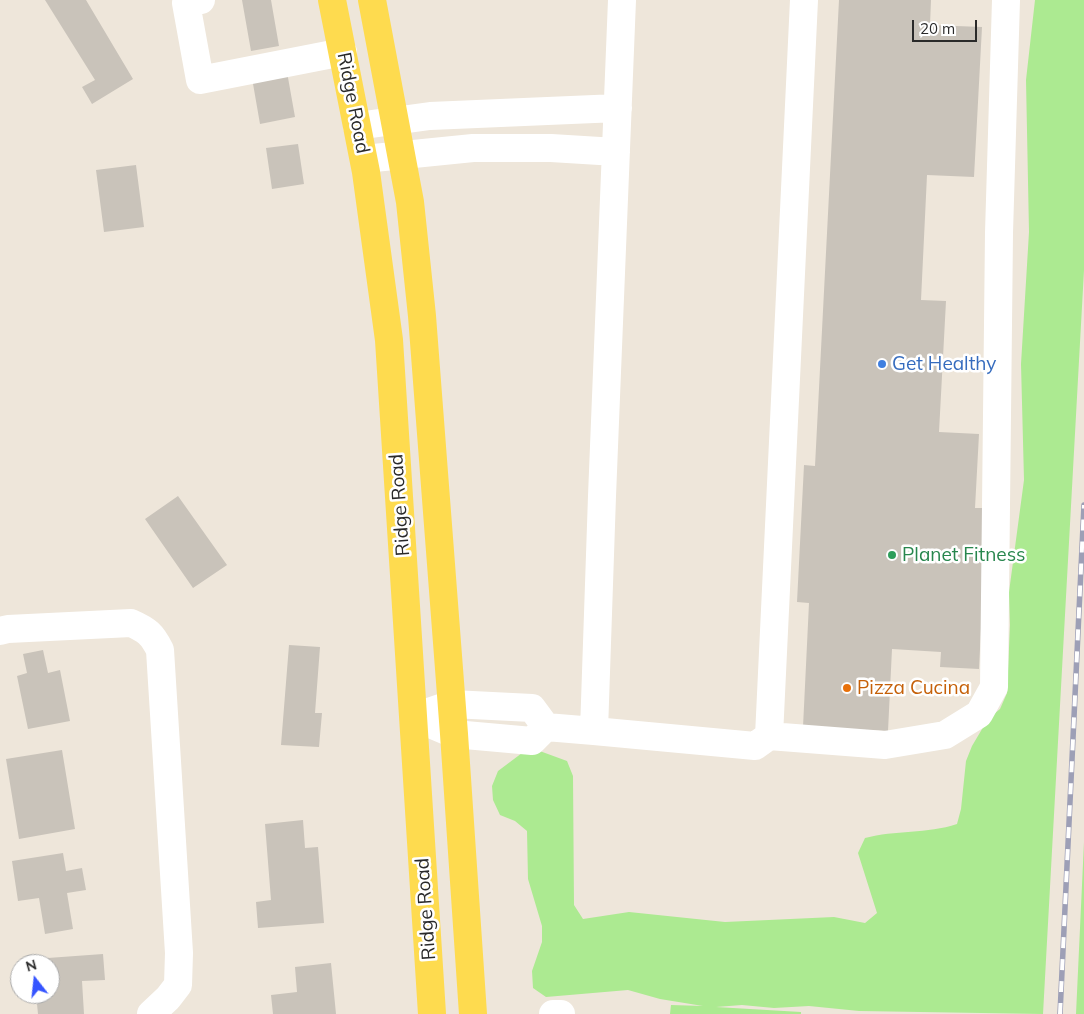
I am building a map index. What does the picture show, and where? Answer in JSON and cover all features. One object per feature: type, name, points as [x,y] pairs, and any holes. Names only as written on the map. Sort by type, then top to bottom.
[{"type":"main road","name":"Ridge Road","points":[[332,0],[364,159],[389,340],[432,1014]]},
{"type":"main road","name":"Ridge Road","points":[[372,0],[410,202],[422,316],[452,704],[473,1014]]},
{"type":"lane","points":[[201,0],[186,3],[200,80],[342,52]]},
{"type":"lane","points":[[594,731],[622,0]]},
{"type":"lane","points":[[769,736],[804,0]]},
{"type":"lane","points":[[414,717],[452,704],[532,708],[546,727],[755,746],[769,736],[885,745],[945,735],[978,714],[994,688],[1000,233],[1006,0]]},
{"type":"lane","points":[[357,126],[430,116],[618,108]]},
{"type":"lane","points":[[364,159],[482,148],[551,148],[616,152]]},
{"type":"lane","points":[[0,631],[131,622],[145,628],[153,637],[160,650],[179,952],[178,984],[168,998],[151,1014]]},
{"type":"lane","points":[[414,717],[454,734],[532,741],[546,727]]},
{"type":"lane","points":[[553,1014],[561,1014]]},
{"type":"green space","points":[[1035,0],[1084,0],[1084,270],[1043,1014],[859,1011],[809,1006],[774,1008],[742,1005],[716,1007],[801,1012],[801,1014],[670,1014],[671,1005],[703,1006],[660,999],[628,990],[546,997],[533,988],[532,971],[542,942],[542,926],[528,879],[527,831],[515,821],[500,815],[493,800],[492,786],[498,771],[522,753],[537,750],[567,761],[573,776],[574,905],[583,919],[629,912],[725,922],[834,917],[865,923],[877,913],[858,853],[865,838],[957,824],[961,809],[966,761],[972,746],[988,719],[1000,709],[1007,693],[1010,625],[1009,592],[1024,480],[1021,364],[1029,232],[1026,80]]},
{"type":"green space","points":[[1084,842],[1084,1014],[1076,1014]]},
{"type":"building","points":[[45,0],[86,0],[133,79],[92,104],[82,87],[95,80]]},
{"type":"building","points":[[242,0],[271,0],[279,46],[251,51]]},
{"type":"building","points":[[839,0],[931,0],[930,25],[982,27],[974,177],[927,175],[921,300],[946,301],[939,432],[979,434],[975,508],[987,508],[979,669],[940,667],[941,652],[892,649],[888,731],[803,727],[809,603],[797,602],[804,465],[815,466]]},
{"type":"building","points":[[287,72],[295,117],[260,124],[252,78]]},
{"type":"building","points":[[298,144],[304,184],[272,189],[266,148]]},
{"type":"building","points":[[136,165],[144,227],[104,232],[96,170]]},
{"type":"building","points":[[178,496],[227,565],[193,588],[145,519]]},
{"type":"building","points":[[289,645],[320,647],[315,713],[322,713],[319,747],[281,745]]},
{"type":"building","points":[[43,650],[48,673],[60,670],[70,721],[28,729],[17,676],[27,673],[23,654]]},
{"type":"building","points":[[62,750],[75,829],[19,839],[6,759]]},
{"type":"building","points":[[303,820],[305,848],[318,847],[324,923],[258,928],[256,902],[271,900],[265,824]]},
{"type":"building","points":[[63,853],[66,871],[82,868],[86,890],[67,893],[73,929],[45,934],[39,898],[18,901],[12,861]]},
{"type":"building","points":[[103,954],[105,980],[82,981],[84,1014],[38,1014],[37,1004],[60,1004],[60,957]]},
{"type":"building","points":[[331,963],[336,1014],[273,1014],[271,995],[297,992],[295,967]]},
{"type":"railway","points":[[1060,1014],[1084,505]]},
{"type":"place","name":"Get Healthy","points":[[882,364]]},
{"type":"place","name":"Planet Fitness","points":[[892,555]]},
{"type":"place","name":"Pizza Cucina","points":[[847,688]]}]
